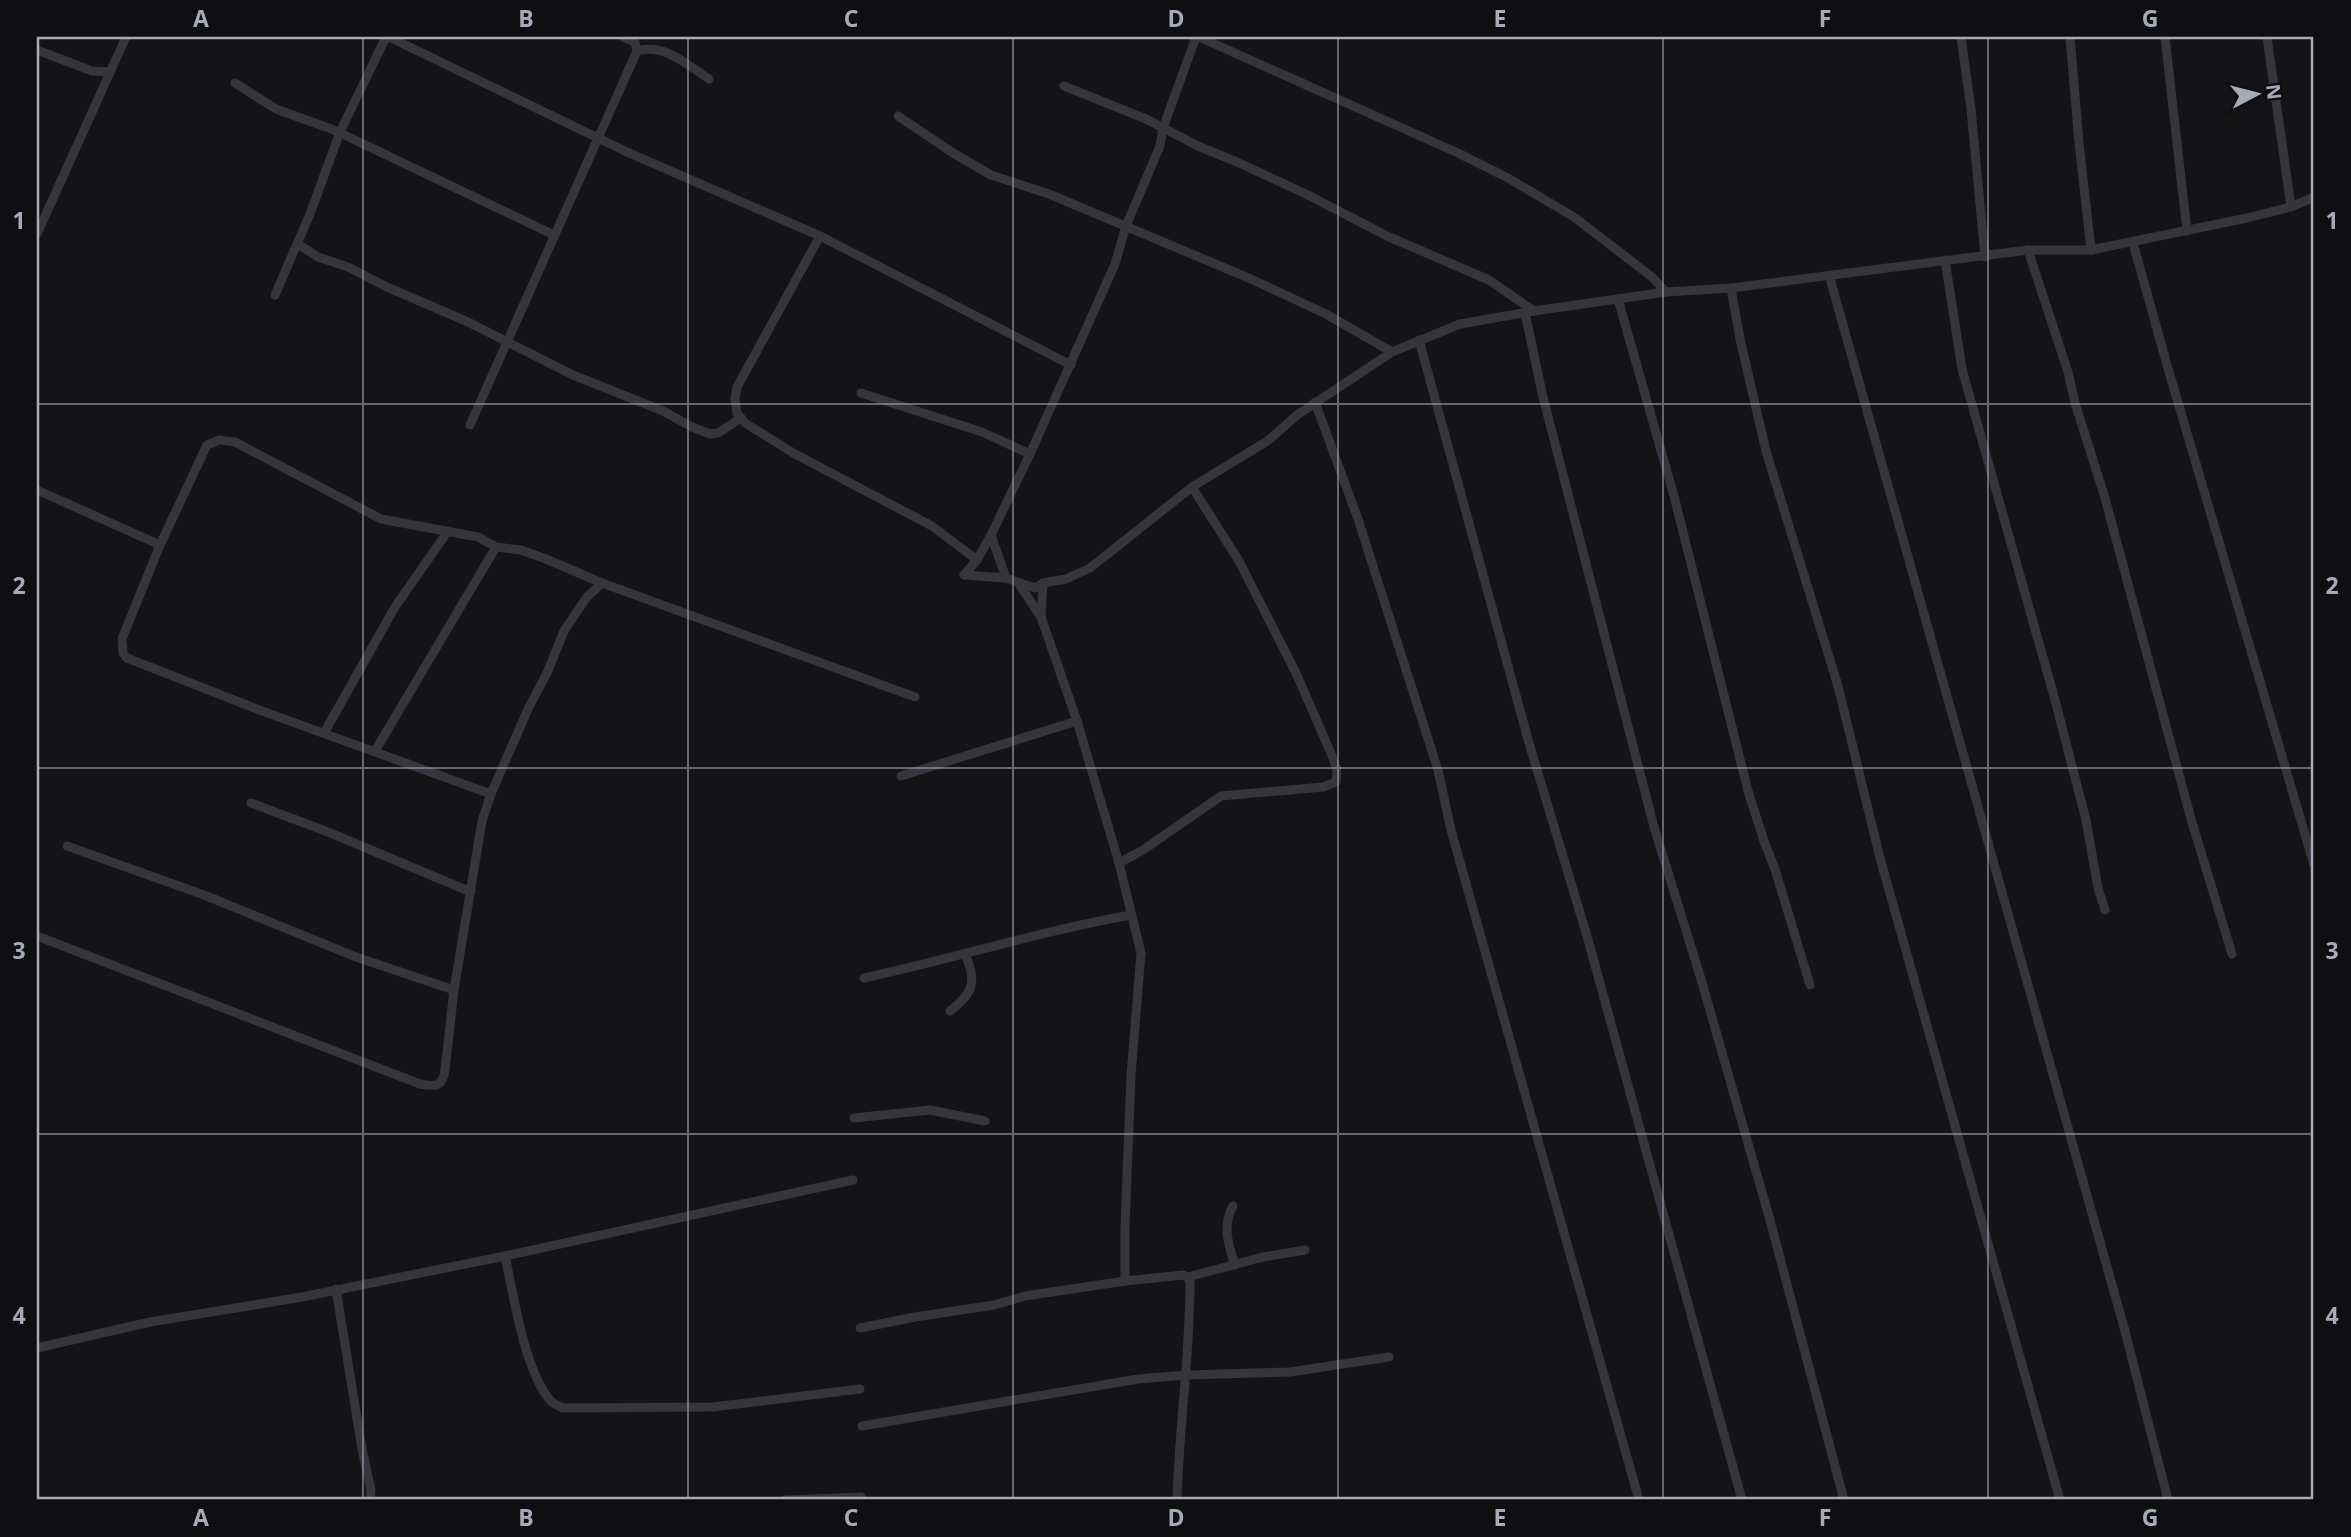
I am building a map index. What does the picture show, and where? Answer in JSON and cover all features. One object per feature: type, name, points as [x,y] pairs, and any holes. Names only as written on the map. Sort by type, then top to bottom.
[{"type":"street","points":[[37,234],[126,37]]},
{"type":"street","points":[[275,295],[299,244],[340,132],[387,37],[597,137],[820,236],[1070,365]]},
{"type":"street","points":[[470,425],[637,51],[635,42],[623,37]]},
{"type":"street","points":[[1666,292],[1652,277],[1574,217],[1508,178],[1198,37],[1163,128],[1160,146],[1126,226],[1115,264],[991,535],[977,560],[964,575],[1006,579],[1035,589],[1043,583],[1066,579],[1090,568],[1192,487],[1269,440],[1315,402],[1392,352],[1478,320],[1666,292],[1731,288],[2028,250],[2091,250],[2291,207],[2314,197]]},
{"type":"street","points":[[1961,37],[1985,257]]},
{"type":"street","points":[[2070,37],[2091,250]]},
{"type":"street","points":[[2165,37],[2187,231]]},
{"type":"street","points":[[2267,37],[2291,207]]},
{"type":"street","points":[[637,51],[646,48],[663,49],[709,79]]},
{"type":"street","points":[[37,50],[92,71],[110,72]]},
{"type":"street","points":[[235,83],[276,109],[340,132],[554,235]]},
{"type":"street","points":[[1064,86],[1146,119],[1308,195],[1387,236],[1489,280],[1530,312],[1543,397],[1654,827],[1770,1220],[1844,1500]]},
{"type":"street","points":[[898,116],[991,175],[1049,194],[1326,314],[1392,352]]},
{"type":"street","points":[[820,236],[737,387],[737,412],[745,423],[794,454],[933,526],[977,560]]},
{"type":"street","points":[[2133,243],[2166,365],[2314,865]]},
{"type":"street","points":[[299,244],[318,257],[348,267],[573,375],[663,411],[710,434],[719,433],[741,418]]},
{"type":"street","points":[[2028,250],[2105,498],[2191,819],[2232,954]]},
{"type":"street","points":[[1945,260],[1962,369],[2055,700],[2086,820],[2098,888],[2105,910]]},
{"type":"street","points":[[1829,275],[2125,1331],[2168,1500]]},
{"type":"street","points":[[1731,288],[1740,340],[1766,451],[1838,686],[1880,858],[2060,1500]]},
{"type":"street","points":[[1618,299],[1674,496],[1748,791],[1810,985]]},
{"type":"street","points":[[1419,340],[1529,743],[1587,936],[1742,1500]]},
{"type":"street","points":[[861,393],[982,432],[1030,454]]},
{"type":"street","points":[[1315,402],[1358,519],[1438,770],[1451,830],[1639,1500]]},
{"type":"street","points":[[491,794],[141,664],[123,653],[122,639],[160,545],[207,445],[225,439],[235,442],[381,519],[478,537],[496,547],[521,550],[602,583],[915,697]]},
{"type":"street","points":[[1119,863],[1143,850],[1221,796],[1323,787],[1336,782],[1337,771],[1296,673],[1239,561],[1192,487]]},
{"type":"street","points":[[37,490],[160,545]]},
{"type":"street","points":[[324,733],[395,607],[448,531]]},
{"type":"street","points":[[991,535],[1006,579]]},
{"type":"street","points":[[375,751],[496,547]]},
{"type":"street","points":[[37,936],[420,1084],[440,1084],[444,1080],[454,990],[482,821],[491,794],[564,631],[587,597],[602,583]]},
{"type":"street","points":[[1041,617],[1043,583]]},
{"type":"street","points":[[1019,584],[1041,617],[1077,721],[1119,863],[1141,954],[1131,1075],[1125,1281]]},
{"type":"street","points":[[901,776],[1077,721]]},
{"type":"street","points":[[251,803],[471,892]]},
{"type":"street","points":[[67,846],[217,900],[356,957],[454,990]]},
{"type":"street","points":[[864,978],[1075,925],[1131,915]]},
{"type":"street","points":[[950,1011],[967,996],[972,984],[974,972],[965,954]]},
{"type":"street","points":[[854,1118],[930,1110],[985,1121]]},
{"type":"street","points":[[38,1345],[505,1256],[853,1180]]},
{"type":"street","points":[[1233,1206],[1227,1217],[1227,1230],[1235,1265]]},
{"type":"street","points":[[860,1328],[994,1305],[1026,1296],[1125,1281],[1182,1275],[1188,1277],[1305,1250]]},
{"type":"street","points":[[505,1256],[524,1341],[536,1375],[550,1401],[563,1409],[713,1407],[860,1390]]},
{"type":"street","points":[[1177,1500],[1179,1436],[1186,1375],[1191,1283],[1188,1277]]},
{"type":"street","points":[[336,1289],[371,1490],[370,1500]]},
{"type":"street","points":[[862,1426],[1138,1379],[1290,1372],[1389,1357]]},
{"type":"street","points":[[785,1500],[861,1497]]}]
